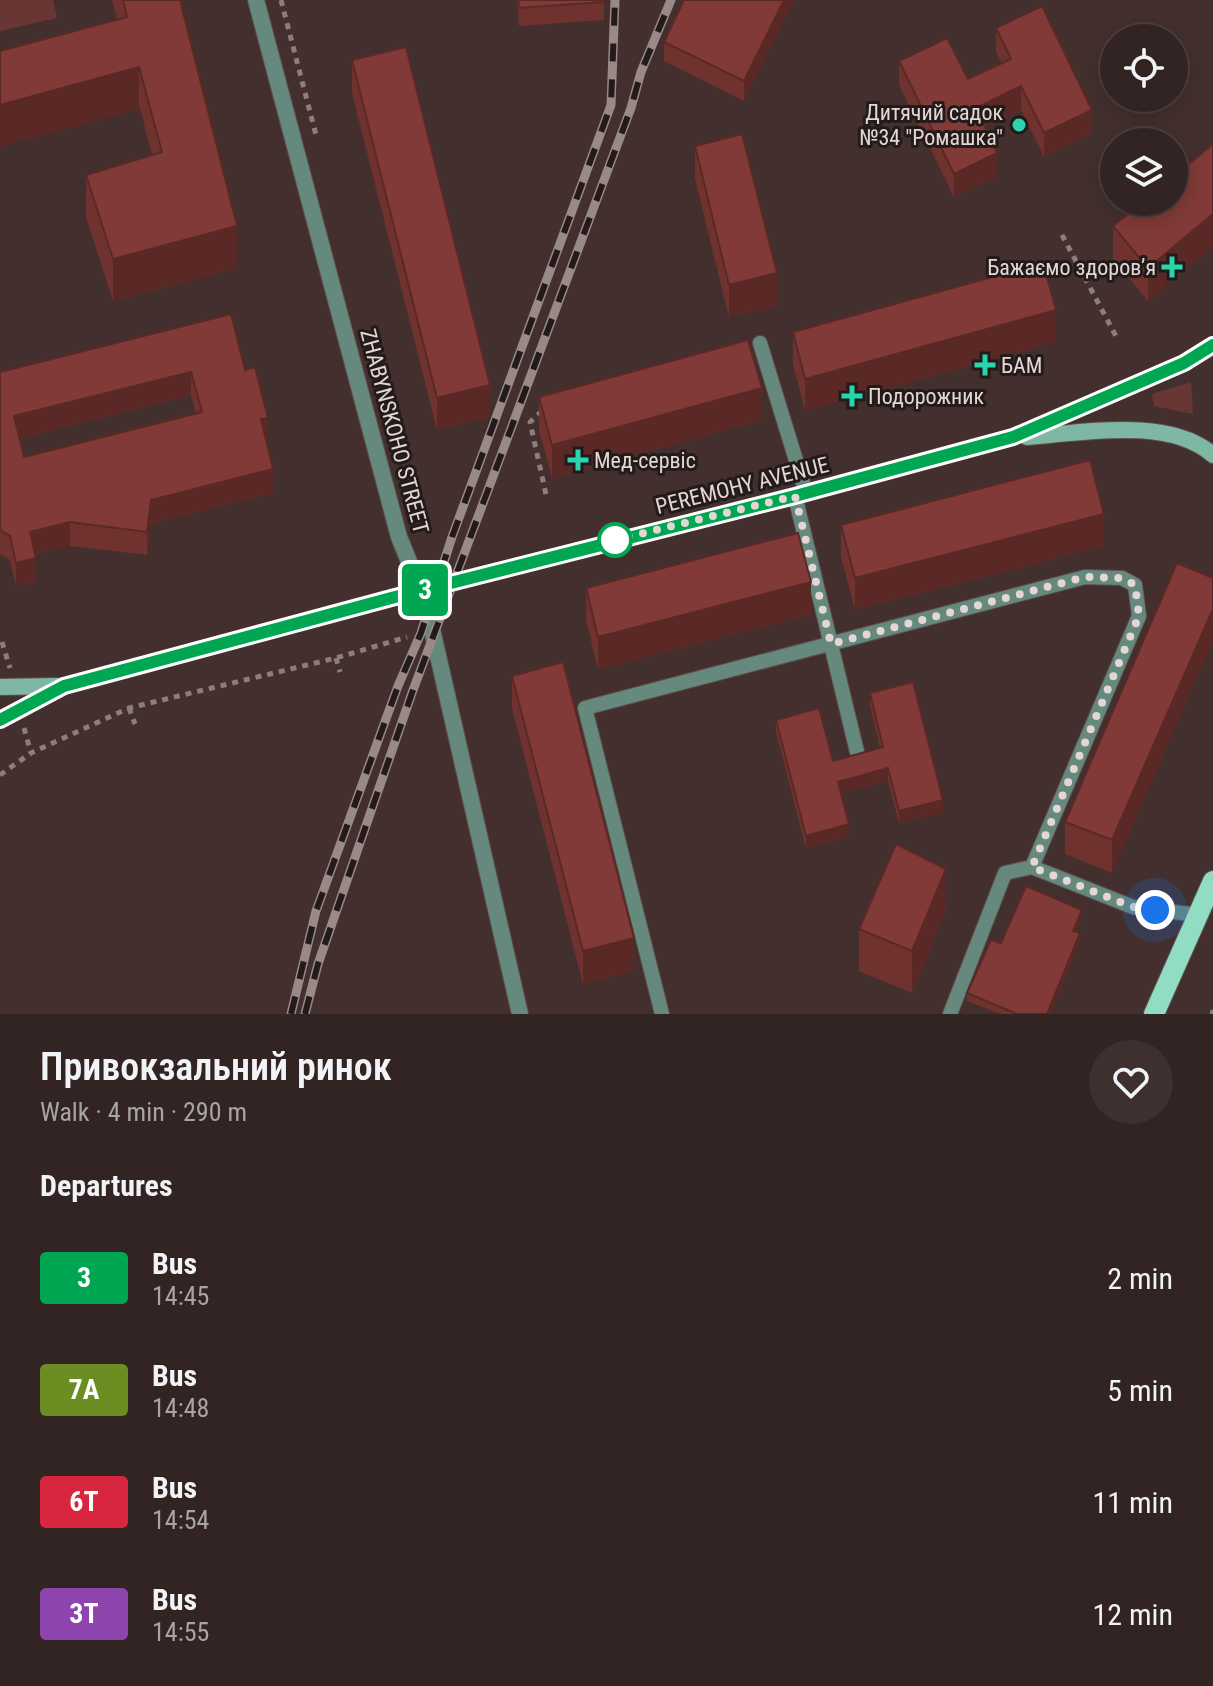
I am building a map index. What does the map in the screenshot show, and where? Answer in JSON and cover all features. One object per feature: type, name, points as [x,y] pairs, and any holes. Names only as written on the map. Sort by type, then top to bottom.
[{"type":"main road","name":"PEREMOHY AVENUE","points":[[0,720],[64,686],[1013,437],[1184,363],[1213,345]]},
{"type":"main road","name":"PEREMOHY AVENUE","points":[[1013,437],[1143,430],[1178,436],[1213,455]]},
{"type":"main road","name":"PEREMOHY AVENUE","points":[[0,687],[64,686]]},
{"type":"main road","points":[[1154,1014],[1205,917],[1213,881]]},
{"type":"street","name":"ZHABYNSKOHO STREET","points":[[256,0],[399,537],[428,612],[520,1014]]},
{"type":"lane","points":[[760,343],[800,494],[858,756]]},
{"type":"lane","points":[[662,1014],[585,708],[1085,577],[1122,578],[1135,585],[1139,616],[1032,867]]},
{"type":"lane","points":[[950,1014],[1005,873],[1032,867],[1133,907],[1205,917]]},
{"type":"path","points":[[1062,235],[1118,340]]},
{"type":"path","points":[[547,499],[530,422],[548,405]]},
{"type":"path","points":[[0,775],[31,753],[129,708],[336,658],[407,637]]},
{"type":"path","points":[[336,658],[340,672]]},
{"type":"path","points":[[129,708],[135,724]]},
{"type":"shaded area","points":[[0,0],[53,0],[57,18],[0,31]]},
{"type":"shaded area","points":[[1191,382],[1193,414],[1154,406],[1152,394]]},
{"type":"building","points":[[123,0],[180,0],[237,226],[113,259],[86,175],[162,152],[139,67],[0,105],[0,51],[127,17]]},
{"type":"building","points":[[518,0],[604,0],[604,2],[519,8]]},
{"type":"building","points":[[684,0],[784,0],[744,81],[664,42]]},
{"type":"building","points":[[1042,6],[1092,110],[1044,133],[1021,86],[976,108],[997,153],[954,174],[899,61],[947,38],[968,79],[1011,59],[996,28]]},
{"type":"building","points":[[406,47],[490,385],[437,398],[352,60]]},
{"type":"building","points":[[742,134],[777,273],[729,285],[695,146]]},
{"type":"building","points":[[1213,144],[1213,214],[1148,268],[1113,226],[1125,216],[1188,216],[1188,165]]},
{"type":"building","points":[[1043,263],[1056,310],[805,379],[793,332]]},
{"type":"building","points":[[231,314],[245,370],[255,367],[268,418],[261,419],[273,469],[151,500],[147,532],[70,522],[30,532],[36,558],[16,563],[10,536],[0,530],[0,372]],"holes":[[[191,372],[202,412],[24,457],[14,416]]]},
{"type":"building","points":[[748,340],[762,388],[552,445],[539,397]]},
{"type":"building","points":[[1090,460],[1104,514],[855,578],[841,525]]},
{"type":"building","points":[[798,533],[811,582],[598,637],[586,588]]},
{"type":"building","points":[[1177,563],[1213,578],[1213,609],[1112,840],[1065,822]]},
{"type":"building","points":[[563,662],[634,938],[583,951],[512,676]]},
{"type":"building","points":[[913,682],[943,800],[899,811],[888,768],[838,782],[849,824],[806,836],[776,720],[819,708],[833,761],[883,747],[870,693]]},
{"type":"building","points":[[896,844],[946,869],[912,951],[859,929]]},
{"type":"building","points":[[1026,886],[1082,910],[1073,931],[1080,933],[1047,1014],[1017,1014],[967,993],[991,940],[1001,943]]},
{"type":"railway","points":[[291,1014],[316,911],[398,686],[421,633],[452,537],[611,105],[615,0]]},
{"type":"railway","points":[[305,1014],[318,964],[412,693],[631,108],[641,72],[671,0]]},
{"type":"bus line","name":"3","points":[[0,720],[64,686],[1013,437],[1184,363],[1213,345]]},
{"type":"place","name":"Дитячий садок №34 \"Ромашка\"","points":[[1019,125]]},
{"type":"place","name":"Бажаємо здоровʼя","points":[[1172,267]]},
{"type":"place","name":"БАМ","points":[[985,365]]},
{"type":"place","name":"Подорожник","points":[[852,396]]},
{"type":"place","name":"Мед-сервіс","points":[[578,460]]},
{"type":"route","points":[[615,540],[795,496],[831,644],[1085,577],[1122,578],[1135,585],[1139,616],[1032,867],[1133,907],[1155,910]]}]
